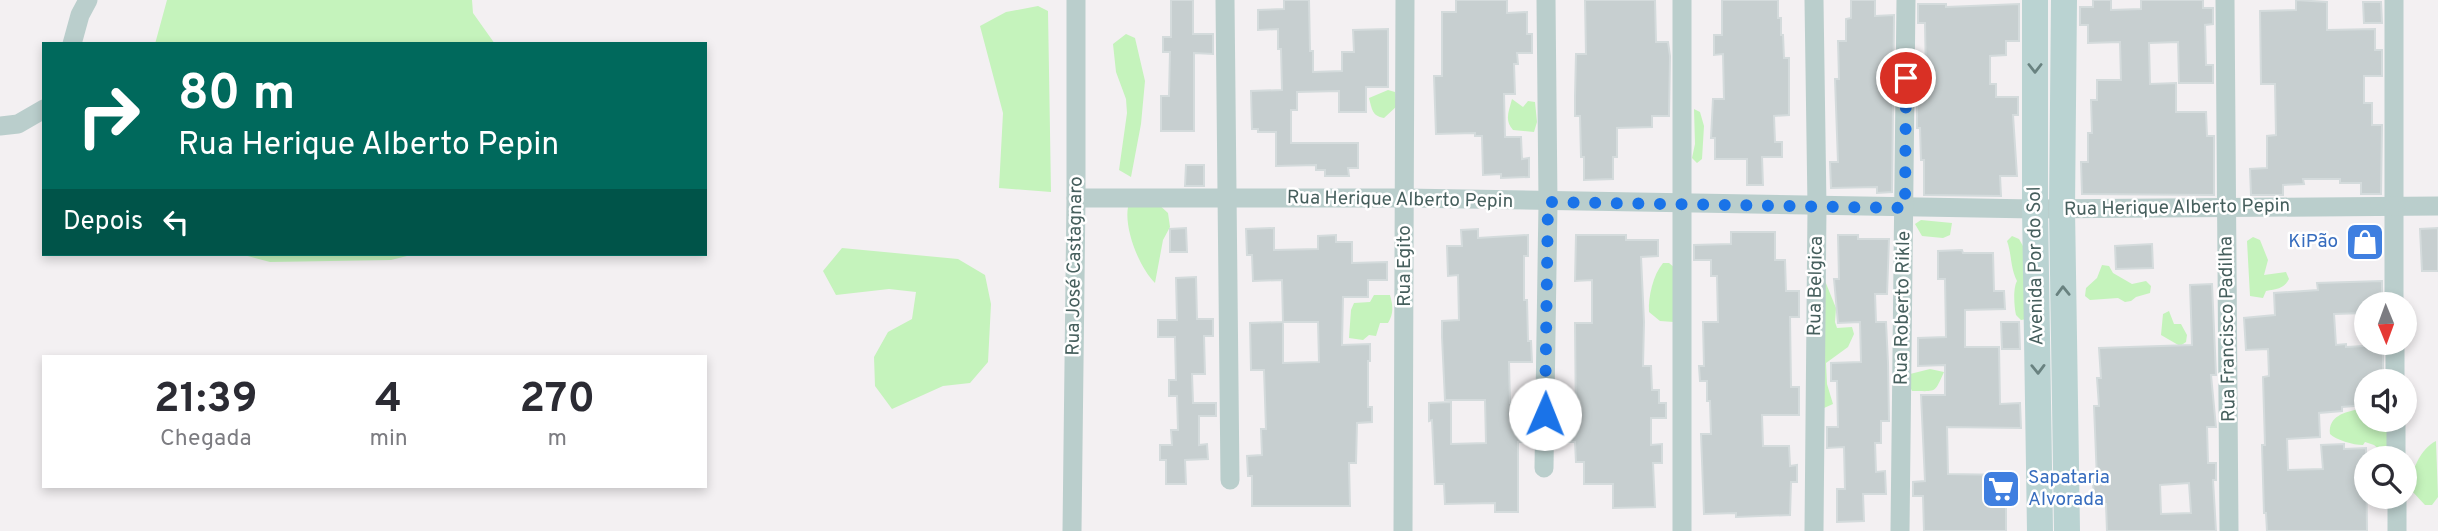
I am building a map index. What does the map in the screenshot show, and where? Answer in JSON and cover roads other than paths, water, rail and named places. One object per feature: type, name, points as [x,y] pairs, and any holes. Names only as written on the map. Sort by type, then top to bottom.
[{"type":"street","points":[[73,42],[80,15],[88,0]]},
{"type":"street","name":"Rua José Castagnaro","points":[[1072,531],[1076,0]]},
{"type":"street","points":[[1225,0],[1230,480]]},
{"type":"street","name":"Rua Egito","points":[[1403,531],[1405,0]]},
{"type":"street","points":[[1544,468],[1548,202],[1546,0]]},
{"type":"street","points":[[1682,0],[1682,531]]},
{"type":"street","name":"Rua Belgica","points":[[1814,0],[1817,207],[1814,531]]},
{"type":"street","name":"Rua Roberto Rikle","points":[[1900,531],[1906,0]]},
{"type":"street","name":"Avenida Por do Sol","points":[[2035,0],[2040,531]]},
{"type":"street","name":"Avenida Por do Sol","points":[[2064,0],[2062,209],[2067,531]]},
{"type":"street","name":"Rua Francisco Padilha","points":[[2225,0],[2230,531]]},
{"type":"street","points":[[2394,0],[2394,292]]},
{"type":"street","points":[[0,125],[18,124],[42,110]]},
{"type":"street","name":"Rua Herique Alberto Pepin","points":[[1076,198],[1405,198],[2035,209],[2438,206]]},
{"type":"street","points":[[2397,509],[2397,531]]},
{"type":"place","name":"KiPão","points":[[2365,242]]},
{"type":"place","name":"Sapataria Alvorada","points":[[2001,489]]}]
